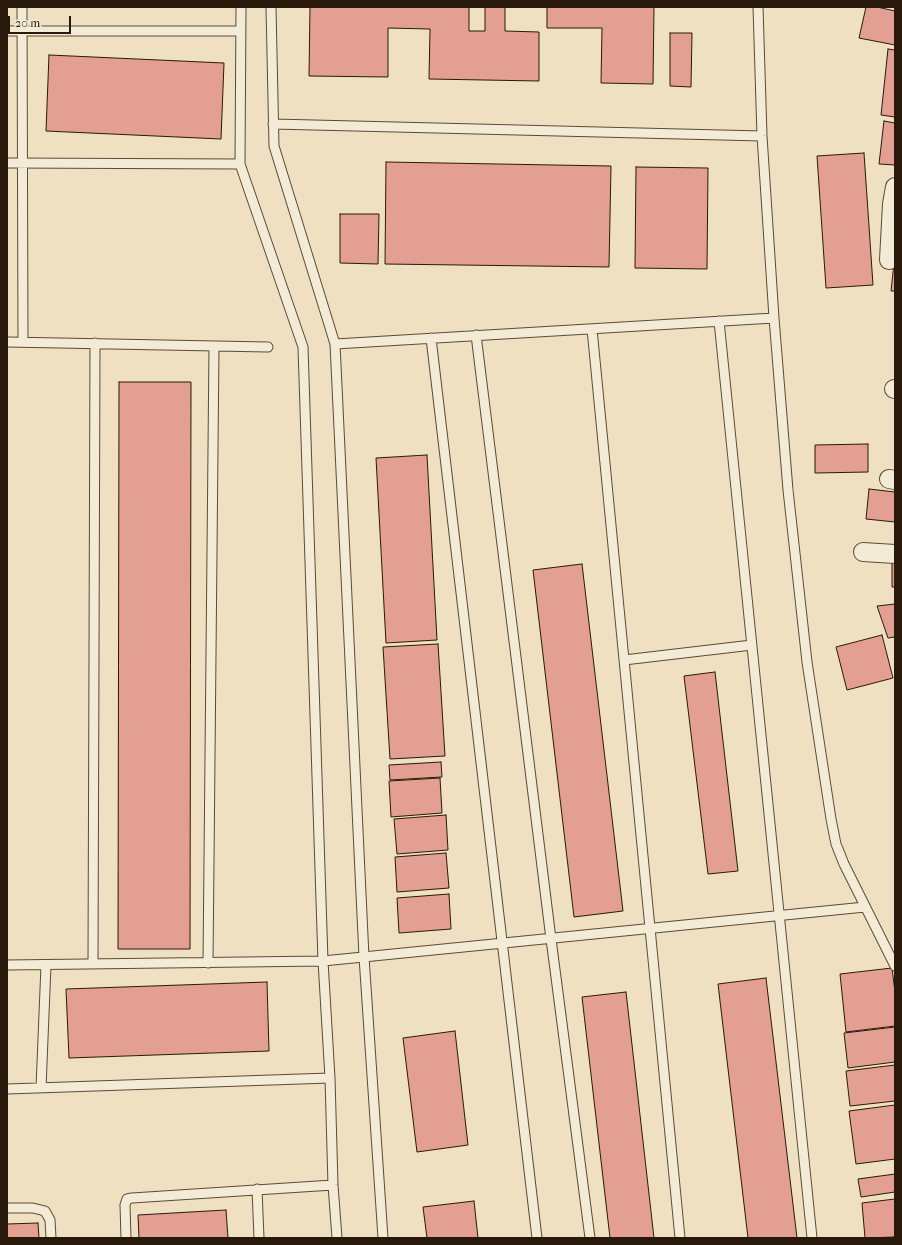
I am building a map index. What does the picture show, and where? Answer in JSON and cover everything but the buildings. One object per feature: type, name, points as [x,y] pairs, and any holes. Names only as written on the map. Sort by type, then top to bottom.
[{"type":"street","points":[[889,260],[892,204],[895,186]]},
{"type":"street","points":[[863,552],[895,554]]},
{"type":"lane","points":[[22,7],[23,342]]},
{"type":"lane","points":[[241,7],[240,164],[303,347],[323,961],[330,1078],[333,1185],[337,1238]]},
{"type":"lane","points":[[271,7],[274,146],[335,344],[364,957],[383,1238]]},
{"type":"lane","points":[[758,7],[762,136],[774,318],[788,490],[805,646],[836,844],[844,864],[895,966]]},
{"type":"lane","points":[[7,31],[241,31]]},
{"type":"lane","points":[[274,124],[762,136]]},
{"type":"lane","points":[[7,163],[240,164]]},
{"type":"lane","points":[[335,344],[774,318]]},
{"type":"lane","points":[[719,321],[812,1238]]},
{"type":"lane","points":[[592,329],[680,1238]]},
{"type":"lane","points":[[476,335],[551,939],[590,1238]]},
{"type":"lane","points":[[431,338],[537,1238]]},
{"type":"lane","points":[[7,342],[268,347]]},
{"type":"lane","points":[[93,964],[94,343]]},
{"type":"lane","points":[[208,963],[214,346]]},
{"type":"lane","points":[[624,660],[752,644]]},
{"type":"lane","points":[[7,965],[323,961],[865,907]]},
{"type":"lane","points":[[41,1088],[46,965]]},
{"type":"lane","points":[[7,1089],[330,1078]]},
{"type":"lane","points":[[126,1238],[126,1199],[333,1185]]},
{"type":"lane","points":[[257,1189],[260,1238]]},
{"type":"lane","points":[[7,1208],[33,1208],[45,1211],[50,1220],[51,1238]]}]
